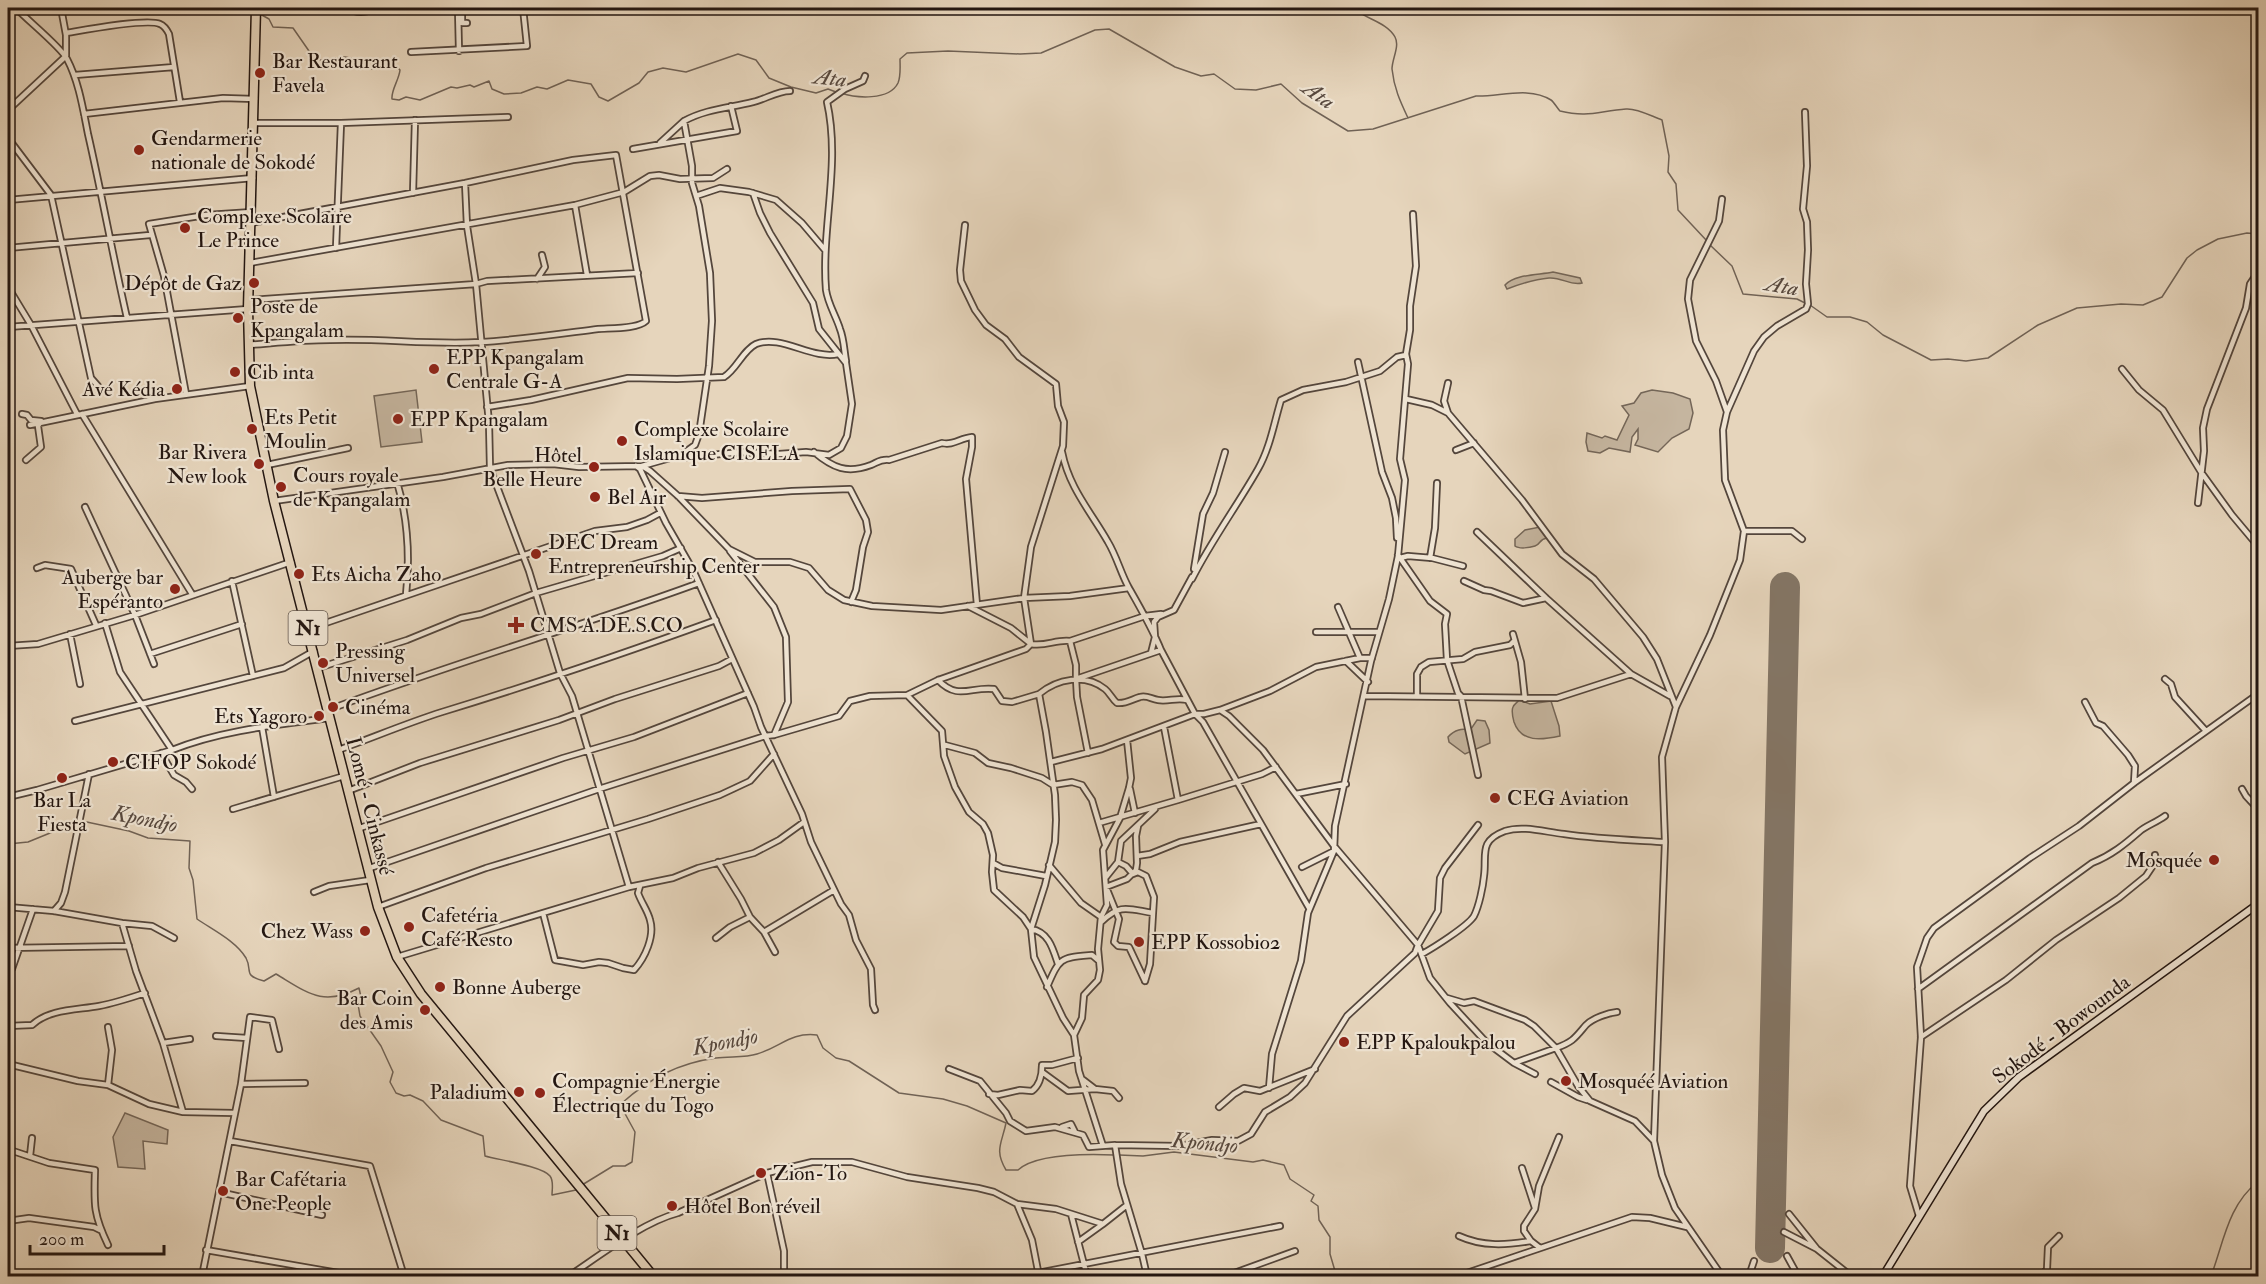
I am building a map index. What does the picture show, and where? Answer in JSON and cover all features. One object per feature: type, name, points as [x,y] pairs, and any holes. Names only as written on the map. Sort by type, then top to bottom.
[{"type":"highway","name":"Lomé - Cinkassé","points":[[256,8],[248,304],[250,386],[274,501],[378,907],[397,957],[421,994],[653,1276]]},
{"type":"main road","name":"Sokodé - Bowounda","points":[[1883,1276],[1984,1111],[2019,1077],[2259,904]]},
{"type":"street","points":[[15,8],[66,56],[75,75],[102,192],[113,259],[127,318]]},
{"type":"street","points":[[8,110],[66,56],[66,33],[61,8]]},
{"type":"street","points":[[349,8],[360,12],[382,8],[457,10],[533,8]]},
{"type":"street","points":[[411,51],[459,51],[527,46],[523,8]]},
{"type":"street","points":[[457,10],[462,14],[462,24],[467,23]]},
{"type":"street","points":[[457,10],[459,51]]},
{"type":"street","points":[[66,33],[158,23],[167,29],[169,34],[180,102]]},
{"type":"street","points":[[75,75],[174,67]]},
{"type":"street","points":[[668,459],[726,452],[833,454],[841,448],[847,436],[852,410],[842,334],[828,298],[826,252],[833,154],[827,102],[845,89],[863,81],[865,76]]},
{"type":"street","points":[[660,144],[684,121],[708,110],[755,102],[783,91],[790,91]]},
{"type":"street","points":[[84,114],[223,98],[255,99]]},
{"type":"street","points":[[633,149],[737,130],[731,106]]},
{"type":"street","points":[[1722,1276],[1675,1208],[1662,1175],[1654,1141],[1665,842],[1662,757],[1676,707],[1710,635],[1740,560],[1744,531],[1725,480],[1723,430],[1727,412],[1754,351],[1764,337],[1777,326],[1806,309],[1808,304],[1807,222],[1803,208],[1807,166],[1805,112]]},
{"type":"street","points":[[254,123],[341,123],[508,117]]},
{"type":"street","points":[[413,193],[416,120]]},
{"type":"street","points":[[642,466],[685,453],[697,442],[707,378],[712,321],[711,288],[706,245],[692,179],[684,121]]},
{"type":"street","points":[[336,248],[341,123]]},
{"type":"street","points":[[8,138],[51,195],[91,378],[98,386]]},
{"type":"street","points":[[248,345],[331,339],[403,343],[480,342],[567,335],[641,325],[646,321],[616,155],[573,160],[338,208],[251,223]]},
{"type":"street","points":[[250,263],[575,205],[624,192],[650,176],[713,178],[727,169]]},
{"type":"street","points":[[8,200],[253,178]]},
{"type":"street","points":[[465,183],[467,226],[476,284],[487,407],[490,468],[536,593],[560,673],[572,696],[629,887]]},
{"type":"street","points":[[696,196],[720,188],[753,193],[776,200],[802,223],[826,252]]},
{"type":"street","points":[[753,193],[760,213],[813,303],[819,329],[846,363]]},
{"type":"street","points":[[1722,199],[1719,221],[1690,280],[1688,299],[1696,341],[1716,381],[1727,412]]},
{"type":"street","points":[[575,205],[587,275]]},
{"type":"street","points":[[186,394],[164,276],[150,235],[149,224],[206,215],[252,212]]},
{"type":"street","points":[[1269,1088],[1272,1054],[1301,961],[1309,908],[1334,849],[1335,826],[1372,658],[1399,557],[1405,480],[1400,459],[1406,399],[1410,306],[1416,266],[1413,214]]},
{"type":"street","points":[[965,225],[960,270],[961,281],[970,300],[986,325],[1005,339],[1012,350],[1024,361],[1056,384],[1058,406],[1064,422],[1065,436],[1062,452],[1055,467],[1031,547],[1024,598],[1031,644]]},
{"type":"street","points":[[8,248],[150,235]]},
{"type":"street","points":[[537,279],[545,267],[542,255]]},
{"type":"street","points":[[2199,503],[2203,428],[2207,409],[2246,308],[2250,284],[2259,272]]},
{"type":"street","points":[[8,327],[170,314],[248,304],[476,284],[487,281],[638,273]]},
{"type":"street","points":[[8,288],[80,414],[192,594]]},
{"type":"street","points":[[487,407],[531,400],[628,378],[707,378],[727,375],[751,348],[758,344],[773,342],[817,354],[831,356],[838,354]]},
{"type":"street","points":[[1151,653],[1155,637],[1154,622],[1158,617],[1169,613],[1176,607],[1202,558],[1258,469],[1269,445],[1281,400],[1303,390],[1334,385],[1384,370],[1394,359],[1403,354],[1407,355]]},
{"type":"street","points":[[1358,362],[1382,472],[1392,498],[1399,557],[1430,601],[1447,614],[1445,624],[1447,660],[1461,696],[1478,775]]},
{"type":"street","points":[[2122,369],[2139,390],[2163,410],[2232,515],[2259,546]]},
{"type":"street","points":[[1448,383],[1444,401],[1448,413],[1522,500],[1562,554],[1594,579],[1643,637],[1657,659],[1676,707]]},
{"type":"street","points":[[30,424],[155,399],[250,386]]},
{"type":"street","points":[[1406,399],[1432,405],[1448,413]]},
{"type":"street","points":[[22,414],[27,415],[31,420],[41,421]]},
{"type":"street","points":[[26,460],[41,447],[38,426],[41,421]]},
{"type":"street","points":[[814,452],[833,467],[856,469],[883,459],[889,460],[942,443],[950,445],[972,437],[966,479],[977,605]]},
{"type":"street","points":[[1456,450],[1474,443]]},
{"type":"street","points":[[267,465],[348,448]]},
{"type":"street","points":[[1062,452],[1069,479],[1109,543],[1129,588],[1195,714],[1203,722],[1238,781],[1309,908]]},
{"type":"street","points":[[1192,579],[1203,514],[1213,493],[1225,452]]},
{"type":"street","points":[[274,501],[490,468],[554,464],[642,466],[678,496],[729,549],[774,607],[784,628],[787,646],[788,702],[774,735]]},
{"type":"street","points":[[636,465],[699,583],[811,842],[840,904],[849,915],[856,940],[871,969],[875,1010]]},
{"type":"street","points":[[397,482],[403,501],[410,559],[406,595]]},
{"type":"street","points":[[1430,558],[1435,528],[1437,483]]},
{"type":"street","points":[[678,496],[702,498],[850,489],[866,520],[868,532],[862,547],[856,590],[851,602]]},
{"type":"street","points":[[85,507],[135,615],[154,664]]},
{"type":"street","points":[[308,629],[595,531],[627,527],[660,513]]},
{"type":"street","points":[[1744,531],[1792,531],[1802,539]]},
{"type":"street","points":[[1476,532],[1631,674],[1672,697]]},
{"type":"street","points":[[318,668],[406,640],[461,618],[481,614],[536,593],[663,556],[681,548]]},
{"type":"street","points":[[729,549],[754,562],[790,562],[809,568],[828,590],[851,602],[917,609],[941,610],[1024,598],[1070,596],[1129,588]]},
{"type":"street","points":[[1399,557],[1430,558],[1462,566]]},
{"type":"street","points":[[8,645],[38,644],[135,615],[291,562]]},
{"type":"street","points":[[37,568],[45,565],[71,569],[96,625]]},
{"type":"street","points":[[232,581],[253,676]]},
{"type":"street","points":[[1464,581],[1523,603],[1546,598]]},
{"type":"street","points":[[8,797],[193,742],[329,714],[412,679],[699,583]]},
{"type":"street","points":[[968,606],[1011,628],[1031,644],[1040,646],[1065,640],[1070,641],[1145,616],[1169,613]]},
{"type":"street","points":[[1338,606],[1360,658]]},
{"type":"street","points":[[338,750],[440,713],[630,652],[716,620]]},
{"type":"street","points":[[105,623],[120,672],[172,750]]},
{"type":"street","points":[[150,654],[242,624]]},
{"type":"street","points":[[1316,632],[1379,632]]},
{"type":"street","points":[[70,634],[80,684]]},
{"type":"street","points":[[1513,634],[1521,662],[1525,699]]},
{"type":"street","points":[[1070,641],[1076,665],[1078,706],[1088,753]]},
{"type":"street","points":[[1417,696],[1417,674],[1421,667],[1429,662],[1462,659],[1475,652],[1510,645],[1514,641]]},
{"type":"street","points":[[367,869],[600,789],[681,765],[765,736],[839,716],[850,701],[860,698],[907,695],[938,680],[1026,649],[1031,644]]},
{"type":"street","points":[[938,680],[945,688],[954,692],[994,688],[1002,701],[1012,702],[1039,694],[1057,683],[1076,679],[1161,650]]},
{"type":"street","points":[[75,721],[284,668],[314,651]]},
{"type":"street","points":[[1050,762],[1128,740],[1195,714],[1220,710],[1270,691],[1316,667],[1360,658],[1372,658]]},
{"type":"street","points":[[348,791],[420,762],[576,714],[623,696],[719,666],[732,659]]},
{"type":"street","points":[[1346,661],[1368,682]]},
{"type":"street","points":[[1365,696],[1557,698],[1631,674]]},
{"type":"street","points":[[1076,679],[1087,680],[1103,688],[1117,704],[1144,696],[1158,700],[1180,698],[1188,700]]},
{"type":"street","points":[[2165,679],[2171,684],[2175,697],[2206,730]]},
{"type":"street","points":[[357,829],[634,736],[748,693]]},
{"type":"street","points":[[1039,694],[1053,785],[1056,831],[1045,885],[1031,929],[1034,957],[1047,987],[1074,1035],[1082,1079],[1103,1146]]},
{"type":"street","points":[[1919,1216],[1910,1186],[1921,1037],[1917,967],[1927,938],[1934,928],[2030,858],[2079,826],[2206,730],[2259,694]]},
{"type":"street","points":[[907,695],[942,731],[945,745],[944,756],[958,793],[972,816],[983,824],[988,833],[993,863],[994,890],[1023,917],[1031,929],[1046,937],[1058,964]]},
{"type":"street","points":[[2085,702],[2096,723],[2103,726],[2135,766],[2134,783]]},
{"type":"street","points":[[1220,710],[1256,742],[1276,766],[1334,849],[1418,945],[1430,978],[1447,998],[1486,1042],[1514,1063],[1536,1074]]},
{"type":"street","points":[[262,727],[274,797]]},
{"type":"street","points":[[1164,727],[1178,800]]},
{"type":"street","points":[[1074,1035],[1082,1018],[1084,995],[1098,980],[1101,919],[1107,905],[1103,850],[1120,818],[1129,788],[1131,778],[1128,740]]},
{"type":"street","points":[[945,745],[975,753],[988,763],[1042,778],[1053,785],[1072,782],[1082,785],[1092,800],[1106,844]]},
{"type":"street","points":[[161,753],[174,775],[186,782],[192,789]]},
{"type":"street","points":[[378,907],[486,868],[612,830],[741,786],[755,777],[774,754]]},
{"type":"street","points":[[1099,823],[1262,774],[1276,766]]},
{"type":"street","points":[[54,911],[61,903],[65,892],[89,774]]},
{"type":"street","points":[[233,809],[344,776]]},
{"type":"street","points":[[1296,794],[1346,784]]},
{"type":"street","points":[[1129,788],[1135,813]]},
{"type":"street","points":[[2242,789],[2259,808]]},
{"type":"street","points":[[1106,877],[1118,862],[1121,841],[1158,807]]},
{"type":"street","points":[[1918,989],[2092,863],[2113,853],[2142,829],[2151,826],[2165,816]]},
{"type":"street","points":[[397,957],[629,887],[673,878],[754,852],[789,834],[804,822]]},
{"type":"street","points":[[1137,856],[1150,854],[1180,842],[1261,824]]},
{"type":"street","points":[[949,1069],[980,1082],[1010,1120],[1026,1131],[1059,1128],[1075,1132],[1083,1135],[1089,1147],[1180,1146],[1212,1140],[1238,1141],[1251,1134],[1265,1112],[1290,1097],[1305,1083],[1347,1016],[1415,952],[1438,911],[1440,878],[1478,825]]},
{"type":"street","points":[[1106,887],[1127,879],[1137,866],[1135,844],[1138,826]]},
{"type":"street","points":[[1422,954],[1438,945],[1474,915],[1484,875],[1486,845],[1504,831],[1517,828],[1665,842]]},
{"type":"street","points":[[1302,867],[1334,849]]},
{"type":"street","points":[[1921,1037],[2006,980],[2056,940],[2119,898],[2146,876],[2156,861],[2155,855]]},
{"type":"street","points":[[718,862],[750,917],[764,932],[775,952]]},
{"type":"street","points":[[1118,862],[1126,866],[1132,874]]},
{"type":"street","points":[[993,863],[1002,868],[1046,876]]},
{"type":"street","points":[[1049,865],[1082,903],[1101,919]]},
{"type":"street","points":[[1106,887],[1119,919],[1114,942],[1118,946],[1129,947],[1145,981],[1150,964],[1155,897],[1146,876],[1138,872],[1132,874]]},
{"type":"street","points":[[314,892],[329,886],[370,880]]},
{"type":"street","points":[[543,913],[555,960],[583,965],[608,963],[634,970],[643,956],[651,930],[650,916],[638,893],[640,885]]},
{"type":"street","points":[[764,932],[834,890]]},
{"type":"street","points":[[8,907],[54,911],[152,926],[174,938]]},
{"type":"street","points":[[1101,919],[1115,909],[1131,908],[1153,913]]},
{"type":"street","points":[[12,969],[33,909]]},
{"type":"street","points":[[716,938],[730,927],[750,917]]},
{"type":"street","points":[[122,923],[163,1043],[183,1112]]},
{"type":"street","points":[[8,948],[77,949],[129,946]]},
{"type":"street","points":[[1047,987],[1058,964],[1065,958],[1092,955],[1099,961]]},
{"type":"street","points":[[8,1026],[32,1025],[40,1017],[76,1008],[119,1002],[145,993]]},
{"type":"street","points":[[1447,998],[1464,1003],[1474,1001],[1525,1020],[1534,1026],[1556,1048],[1578,1086],[1590,1101]]},
{"type":"street","points":[[1514,1063],[1566,1044],[1580,1035],[1588,1023],[1607,1013],[1617,1012]]},
{"type":"street","points":[[202,1276],[241,1084],[250,1017],[272,1020],[279,1049]]},
{"type":"street","points":[[108,1027],[112,1050],[108,1085]]},
{"type":"street","points":[[216,1036],[247,1038]]},
{"type":"street","points":[[163,1043],[190,1039]]},
{"type":"street","points":[[990,1094],[998,1095],[1020,1090],[1032,1091],[1037,1087],[1042,1065],[1052,1065],[1077,1058]]},
{"type":"street","points":[[8,1064],[78,1081],[108,1085],[127,1092],[148,1104],[183,1112],[235,1113]]},
{"type":"street","points":[[1220,1107],[1244,1088],[1260,1091],[1315,1068]]},
{"type":"street","points":[[1042,1072],[1068,1091],[1095,1089],[1113,1091],[1119,1098]]},
{"type":"street","points":[[1082,1079],[1095,1089]]},
{"type":"street","points":[[1551,1082],[1578,1097],[1635,1121],[1654,1141]]},
{"type":"street","points":[[241,1084],[304,1083]]},
{"type":"street","points":[[1540,1248],[1524,1232],[1524,1226],[1535,1209],[1539,1186],[1559,1137]]},
{"type":"street","points":[[30,1156],[32,1138]]},
{"type":"street","points":[[230,1141],[370,1166],[404,1276]]},
{"type":"street","points":[[1115,1147],[1127,1205],[1147,1276]]},
{"type":"street","points":[[8,1174],[10,1150],[49,1163],[95,1170],[95,1213],[108,1245]]},
{"type":"street","points":[[568,1276],[623,1241],[669,1216],[767,1173],[812,1162],[852,1162],[907,1177],[978,1188],[994,1192],[1017,1204],[1056,1209],[1103,1224]]},
{"type":"street","points":[[1522,1168],[1535,1209]]},
{"type":"street","points":[[767,1173],[784,1251],[784,1276]]},
{"type":"street","points":[[219,1192],[322,1215]]},
{"type":"street","points":[[1017,1204],[1032,1240],[1038,1275]]},
{"type":"street","points":[[1078,1242],[1127,1205]]},
{"type":"street","points":[[1071,1214],[1087,1276]]},
{"type":"street","points":[[1789,1214],[1817,1249]]},
{"type":"street","points":[[1458,1276],[1632,1217],[1650,1218],[1687,1227]]},
{"type":"street","points":[[8,1221],[29,1218],[94,1227],[100,1230]]},
{"type":"street","points":[[1022,1276],[1038,1275],[1280,1226]]},
{"type":"street","points":[[1784,1232],[1826,1254],[1851,1276]]},
{"type":"street","points":[[1460,1236],[1497,1245],[1532,1240]]},
{"type":"street","points":[[2041,1276],[2047,1269],[2048,1247],[2059,1236]]},
{"type":"street","points":[[206,1250],[356,1276]]},
{"type":"street","points":[[1226,1276],[1295,1251]]},
{"type":"street","points":[[1787,1256],[1798,1276]]},
{"type":"street","points":[[1749,1276],[1754,1261]]},
{"type":"street","points":[[8,1268],[11,1276]]},
{"type":"shaded area","points":[[1553,272],[1580,278],[1582,283],[1549,278],[1507,289],[1505,285],[1521,277]]},
{"type":"shaded area","name":"EPP Kpangalam","points":[[416,390],[422,442],[381,447],[374,396]]},
{"type":"shaded area","points":[[1652,390],[1673,393],[1690,399],[1693,413],[1689,429],[1672,438],[1658,452],[1635,445],[1638,439],[1638,429],[1632,437],[1630,452],[1609,448],[1600,453],[1588,451],[1587,433],[1617,440],[1629,415],[1622,406],[1634,403],[1641,393]]},
{"type":"shaded area","points":[[1540,527],[1547,538],[1533,547],[1515,546],[1515,539],[1525,530]]},
{"type":"shaded area","points":[[1519,700],[1530,704],[1551,701],[1560,736],[1539,739],[1522,734],[1517,729],[1512,712],[1513,706]]},
{"type":"shaded area","points":[[1477,720],[1485,721],[1489,730],[1490,743],[1465,754],[1449,742],[1448,737],[1456,731],[1471,729]]},
{"type":"shaded area","points":[[125,1113],[168,1130],[167,1144],[143,1141],[145,1169],[118,1167],[113,1137]]},
{"type":"waterway","name":"Ata","points":[[213,8],[252,11]]},
{"type":"waterway","points":[[1353,8],[1387,28],[1395,37],[1397,44],[1392,65],[1393,76],[1408,118]]},
{"type":"waterway","name":"Ata","points":[[260,14],[269,19],[273,27],[293,28],[309,51],[320,60],[345,57],[356,59],[372,69],[381,64],[393,63],[400,70],[392,99],[399,100],[406,97],[420,100],[451,87],[470,85],[474,87],[489,81],[492,89],[504,94],[521,93],[537,87],[547,89],[568,80],[591,84],[599,97],[608,101],[639,83],[648,72],[663,68],[686,72],[738,54],[756,60],[769,78],[791,87],[816,93],[828,89],[836,92]]},
{"type":"waterway","name":"Ata","points":[[841,93],[872,97],[894,89],[900,74],[900,59],[907,53],[948,51],[1041,53],[1095,30],[1109,29],[1175,67],[1201,76],[1214,74],[1235,89],[1256,90],[1281,84],[1302,103],[1348,131],[1373,129],[1476,96],[1514,93],[1542,96],[1552,101],[1560,111],[1570,113],[1635,110],[1662,120],[1669,156],[1668,172],[1676,184],[1678,210],[1707,241]]},
{"type":"waterway","name":"Ata","points":[[1810,305],[1827,317],[1850,317],[1867,322],[1883,335],[1931,360],[1966,361],[1988,358],[2038,325],[2077,308],[2121,304],[2143,305],[2162,297],[2187,258],[2197,250],[2218,239],[2247,233],[2258,234]]},
{"type":"waterway","name":"Ata","points":[[1710,245],[1732,266],[1743,294],[1797,299],[1805,303]]},
{"type":"waterway","name":"Kpondjo","points":[[82,821],[129,831],[148,838],[190,841],[189,868],[193,880],[197,919],[224,936],[242,952],[248,962],[250,975],[264,981],[276,974],[307,992],[325,997],[346,994],[359,988],[360,1016],[381,1046],[393,1072],[390,1082],[396,1093],[404,1096],[410,1095],[423,1101],[441,1120],[483,1136],[485,1156],[530,1166],[545,1172],[552,1180],[552,1195],[576,1190]]},
{"type":"waterway","name":"Kpondjo","points":[[8,844],[28,842],[77,822]]},
{"type":"waterway","name":"Kpondjo","points":[[582,1185],[613,1166],[625,1166],[632,1162],[635,1132],[623,1110],[622,1103],[643,1086],[677,1068],[702,1060],[752,1055],[792,1038],[808,1035],[817,1035],[823,1048],[836,1058],[849,1061],[899,1093],[943,1099],[967,1106],[1006,1123],[1000,1152],[1006,1170],[1018,1170],[1027,1164],[1050,1158],[1114,1155]]},
{"type":"waterway","name":"Kpondjo","points":[[1119,1155],[1143,1156],[1174,1152],[1253,1162],[1263,1160],[1284,1165],[1290,1179],[1314,1195],[1311,1201],[1318,1206],[1319,1220],[1330,1237],[1330,1254],[1335,1271],[1333,1273],[1336,1276]]},
{"type":"waterway","points":[[2211,1276],[2233,1213],[2248,1191],[2258,1182]]},
{"type":"runway","points":[[1770,1248],[1785,587]]},
{"type":"place","name":"Bar Restaurant Favela","points":[[260,73]]},
{"type":"place","name":"Gendarmerie nationale de Sokodé","points":[[139,150]]},
{"type":"place","name":"Complexe Scolaire Le Prince","points":[[185,228]]},
{"type":"place","name":"Dépôt de Gaz","points":[[254,283]]},
{"type":"place","name":"Poste de Kpangalam","points":[[238,318]]},
{"type":"place","name":"EPP Kpangalam Centrale G-A","points":[[434,369]]},
{"type":"place","name":"Cib inta","points":[[235,372]]},
{"type":"place","name":"Avé Kédia","points":[[177,389]]},
{"type":"place","name":"EPP Kpangalam","points":[[398,419]]},
{"type":"place","name":"Ets Petit Moulin","points":[[252,429]]},
{"type":"place","name":"Complexe Scolaire Islamique CISELA","points":[[622,441]]},
{"type":"place","name":"Bar Rivera New look","points":[[259,464]]},
{"type":"place","name":"Hôtel Belle Heure","points":[[594,467]]},
{"type":"place","name":"Cours royale de Kpangalam","points":[[281,487]]},
{"type":"place","name":"Bel Air","points":[[595,497]]},
{"type":"place","name":"DEC Dream Entrepreneurship Center","points":[[536,554]]},
{"type":"place","name":"Ets Aicha Zaho","points":[[299,574]]},
{"type":"place","name":"Auberge bar Espéranto","points":[[175,589]]},
{"type":"place","name":"CMS A.DE.S.CO","points":[[516,625]]},
{"type":"place","name":"Pressing Universel","points":[[323,663]]},
{"type":"place","name":"Cinéma","points":[[333,707]]},
{"type":"place","name":"Ets Yagoro","points":[[319,716]]},
{"type":"place","name":"CIFOP Sokodé","points":[[113,762]]},
{"type":"place","name":"Bar La Fiesta","points":[[62,778]]},
{"type":"place","name":"CEG Aviation","points":[[1495,798]]},
{"type":"place","name":"Mosquée","points":[[2214,860]]},
{"type":"place","name":"Cafetéria Café Resto","points":[[409,927]]},
{"type":"place","name":"Chez Wass","points":[[365,931]]},
{"type":"place","name":"EPP Kossobio2","points":[[1139,942]]},
{"type":"place","name":"Bonne Auberge","points":[[440,987]]},
{"type":"place","name":"Bar Coin des Amis","points":[[425,1010]]},
{"type":"place","name":"EPP Kpaloukpalou","points":[[1344,1042]]},
{"type":"place","name":"Mosquéé Aviation","points":[[1566,1081]]},
{"type":"place","name":"Paladium","points":[[519,1092]]},
{"type":"place","name":"Compagnie Énergie Électrique du Togo","points":[[540,1093]]},
{"type":"place","name":"Zion-To","points":[[761,1173]]},
{"type":"place","name":"Bar Cafétaria One People","points":[[223,1191]]},
{"type":"place","name":"Hôtel Bon réveil","points":[[672,1206]]}]
